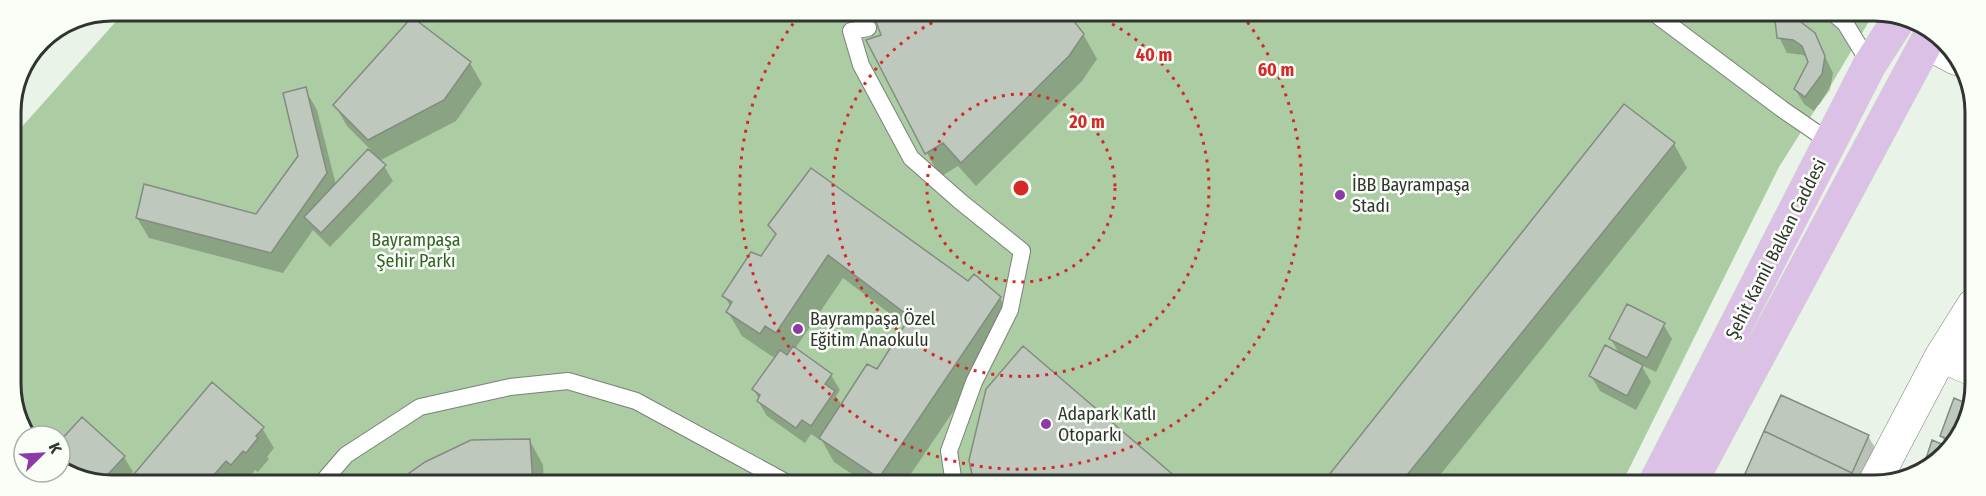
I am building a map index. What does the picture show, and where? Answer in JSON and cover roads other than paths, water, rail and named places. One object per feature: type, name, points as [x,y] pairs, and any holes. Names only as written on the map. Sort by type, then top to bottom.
[{"type":"main road","name":"Şehit Kamil Balkan Caddesi","points":[[1659,475],[1870,64],[1896,24]]},
{"type":"main road","name":"Şehit Kamil Balkan Caddesi","points":[[1694,475],[1928,39]]},
{"type":"street","points":[[1878,475],[1941,356],[1965,319]]},
{"type":"street","points":[[1941,356],[1965,366]]},
{"type":"lane","points":[[1665,21],[1830,142]]},
{"type":"lane","points":[[1843,21],[1870,64]]},
{"type":"lane","points":[[868,28],[851,30],[861,65],[911,159],[1022,251],[1010,310],[974,382],[949,451],[953,475]]},
{"type":"lane","points":[[329,475],[346,455],[420,407],[510,387],[568,381],[636,401],[772,475]]},
{"type":"place","name":"İBB Bayrampaşa Stadı","points":[[1340,195]]},
{"type":"place","name":"Bayrampaşa Özel Eğitim Anaokulu","points":[[798,329]]},
{"type":"place","name":"Adapark Katlı Otoparkı","points":[[1046,424]]},
{"type":"park label","name":"Bayrampaşa Şehir Parkı","points":[[416,250]]}]
